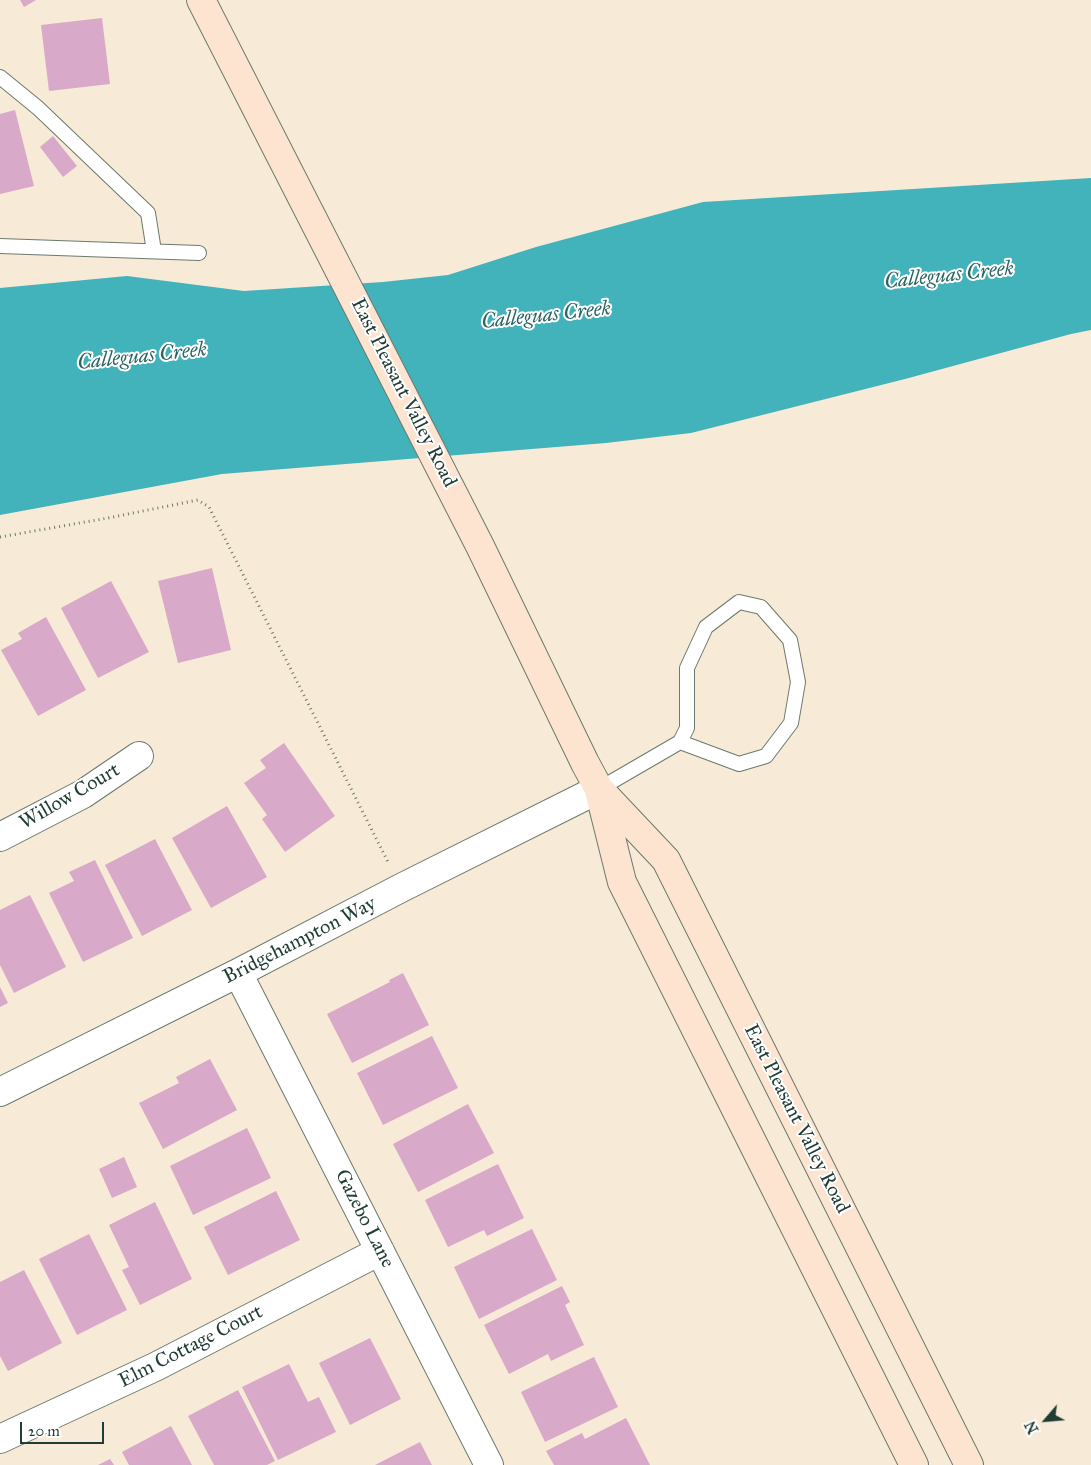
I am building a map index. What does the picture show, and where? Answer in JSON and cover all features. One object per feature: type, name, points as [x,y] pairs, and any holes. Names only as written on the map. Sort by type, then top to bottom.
[{"type":"main road","name":"East Pleasant Valley Road","points":[[201,0],[480,546],[599,789],[622,882],[914,1465]]},
{"type":"main road","name":"East Pleasant Valley Road","points":[[599,789],[666,860],[969,1465]]},
{"type":"street","name":"Willow Court","points":[[0,837],[83,794],[139,756]]},
{"type":"street","name":"Bridgehampton Way","points":[[0,1092],[599,789]]},
{"type":"street","name":"Gazebo Lane","points":[[238,973],[489,1465]]},
{"type":"street","name":"Elm Cottage Court","points":[[0,1439],[155,1367],[380,1251]]},
{"type":"lane","points":[[0,76],[38,108],[148,213],[154,251]]},
{"type":"lane","points":[[0,246],[199,254]]},
{"type":"lane","points":[[599,789],[680,742],[686,728],[687,668],[706,627],[739,602],[761,607],[790,640],[798,682],[792,723],[766,756],[739,764],[680,742]]},
{"type":"path","points":[[0,537],[198,500],[209,507],[401,888]]},
{"type":"water","name":"Calleguas Creek","points":[[1091,178],[1091,330],[691,433],[606,443],[222,474],[0,515],[0,288],[127,276],[244,291],[383,282],[448,275],[536,247],[703,202]]},
{"type":"building","points":[[20,0],[36,0],[24,7]]},
{"type":"building","points":[[102,18],[110,84],[49,91],[41,25]]},
{"type":"building","points":[[15,110],[34,186],[0,194],[0,114]]},
{"type":"building","points":[[53,136],[77,166],[63,177],[40,147]]},
{"type":"building","points":[[212,568],[231,650],[178,663],[158,581]]},
{"type":"building","points":[[111,581],[149,652],[98,678],[61,608]]},
{"type":"building","points":[[46,617],[86,690],[38,716],[1,650],[22,639],[18,633]]},
{"type":"building","points":[[284,743],[335,816],[285,852],[262,819],[267,815],[244,783],[266,768],[260,760]]},
{"type":"building","points":[[227,806],[267,877],[211,908],[172,838]]},
{"type":"building","points":[[155,839],[192,910],[142,936],[105,865]]},
{"type":"building","points":[[95,860],[133,938],[83,962],[49,893],[74,881],[69,872]]},
{"type":"building","points":[[30,895],[66,967],[14,993],[0,965],[0,910]]},
{"type":"building","points":[[403,973],[429,1025],[352,1063],[327,1014],[390,982],[389,980]]},
{"type":"building","points":[[0,987],[8,1003],[0,1007]]},
{"type":"building","points":[[432,1036],[458,1088],[383,1125],[357,1073]]},
{"type":"building","points":[[210,1059],[237,1110],[163,1149],[139,1103],[179,1083],[176,1077]]},
{"type":"building","points":[[468,1104],[494,1153],[418,1192],[393,1144]]},
{"type":"building","points":[[247,1128],[271,1178],[193,1215],[170,1166]]},
{"type":"building","points":[[124,1157],[137,1187],[112,1198],[99,1169]]},
{"type":"building","points":[[498,1164],[524,1218],[487,1236],[484,1230],[448,1247],[425,1200]]},
{"type":"building","points":[[276,1191],[300,1240],[228,1275],[204,1227]]},
{"type":"building","points":[[155,1202],[192,1279],[140,1305],[122,1270],[129,1267],[109,1225]]},
{"type":"building","points":[[532,1229],[557,1280],[479,1319],[454,1267]]},
{"type":"building","points":[[89,1234],[127,1310],[77,1335],[39,1259]]},
{"type":"building","points":[[24,1270],[62,1343],[8,1371],[0,1356],[0,1282]]},
{"type":"building","points":[[562,1286],[570,1302],[565,1305],[584,1345],[551,1361],[548,1354],[509,1374],[484,1325]]},
{"type":"building","points":[[370,1338],[401,1399],[350,1425],[319,1363]]},
{"type":"building","points":[[594,1357],[618,1407],[545,1442],[521,1392]]},
{"type":"building","points":[[289,1364],[308,1402],[319,1397],[336,1432],[278,1460],[242,1387]]},
{"type":"building","points":[[238,1390],[275,1461],[267,1465],[214,1465],[188,1416]]},
{"type":"building","points":[[626,1418],[650,1465],[554,1465],[546,1451],[582,1433],[585,1439]]},
{"type":"building","points":[[171,1426],[192,1465],[129,1465],[122,1452]]},
{"type":"building","points":[[420,1442],[432,1465],[375,1465]]},
{"type":"building","points":[[110,1459],[114,1465],[98,1465]]}]
